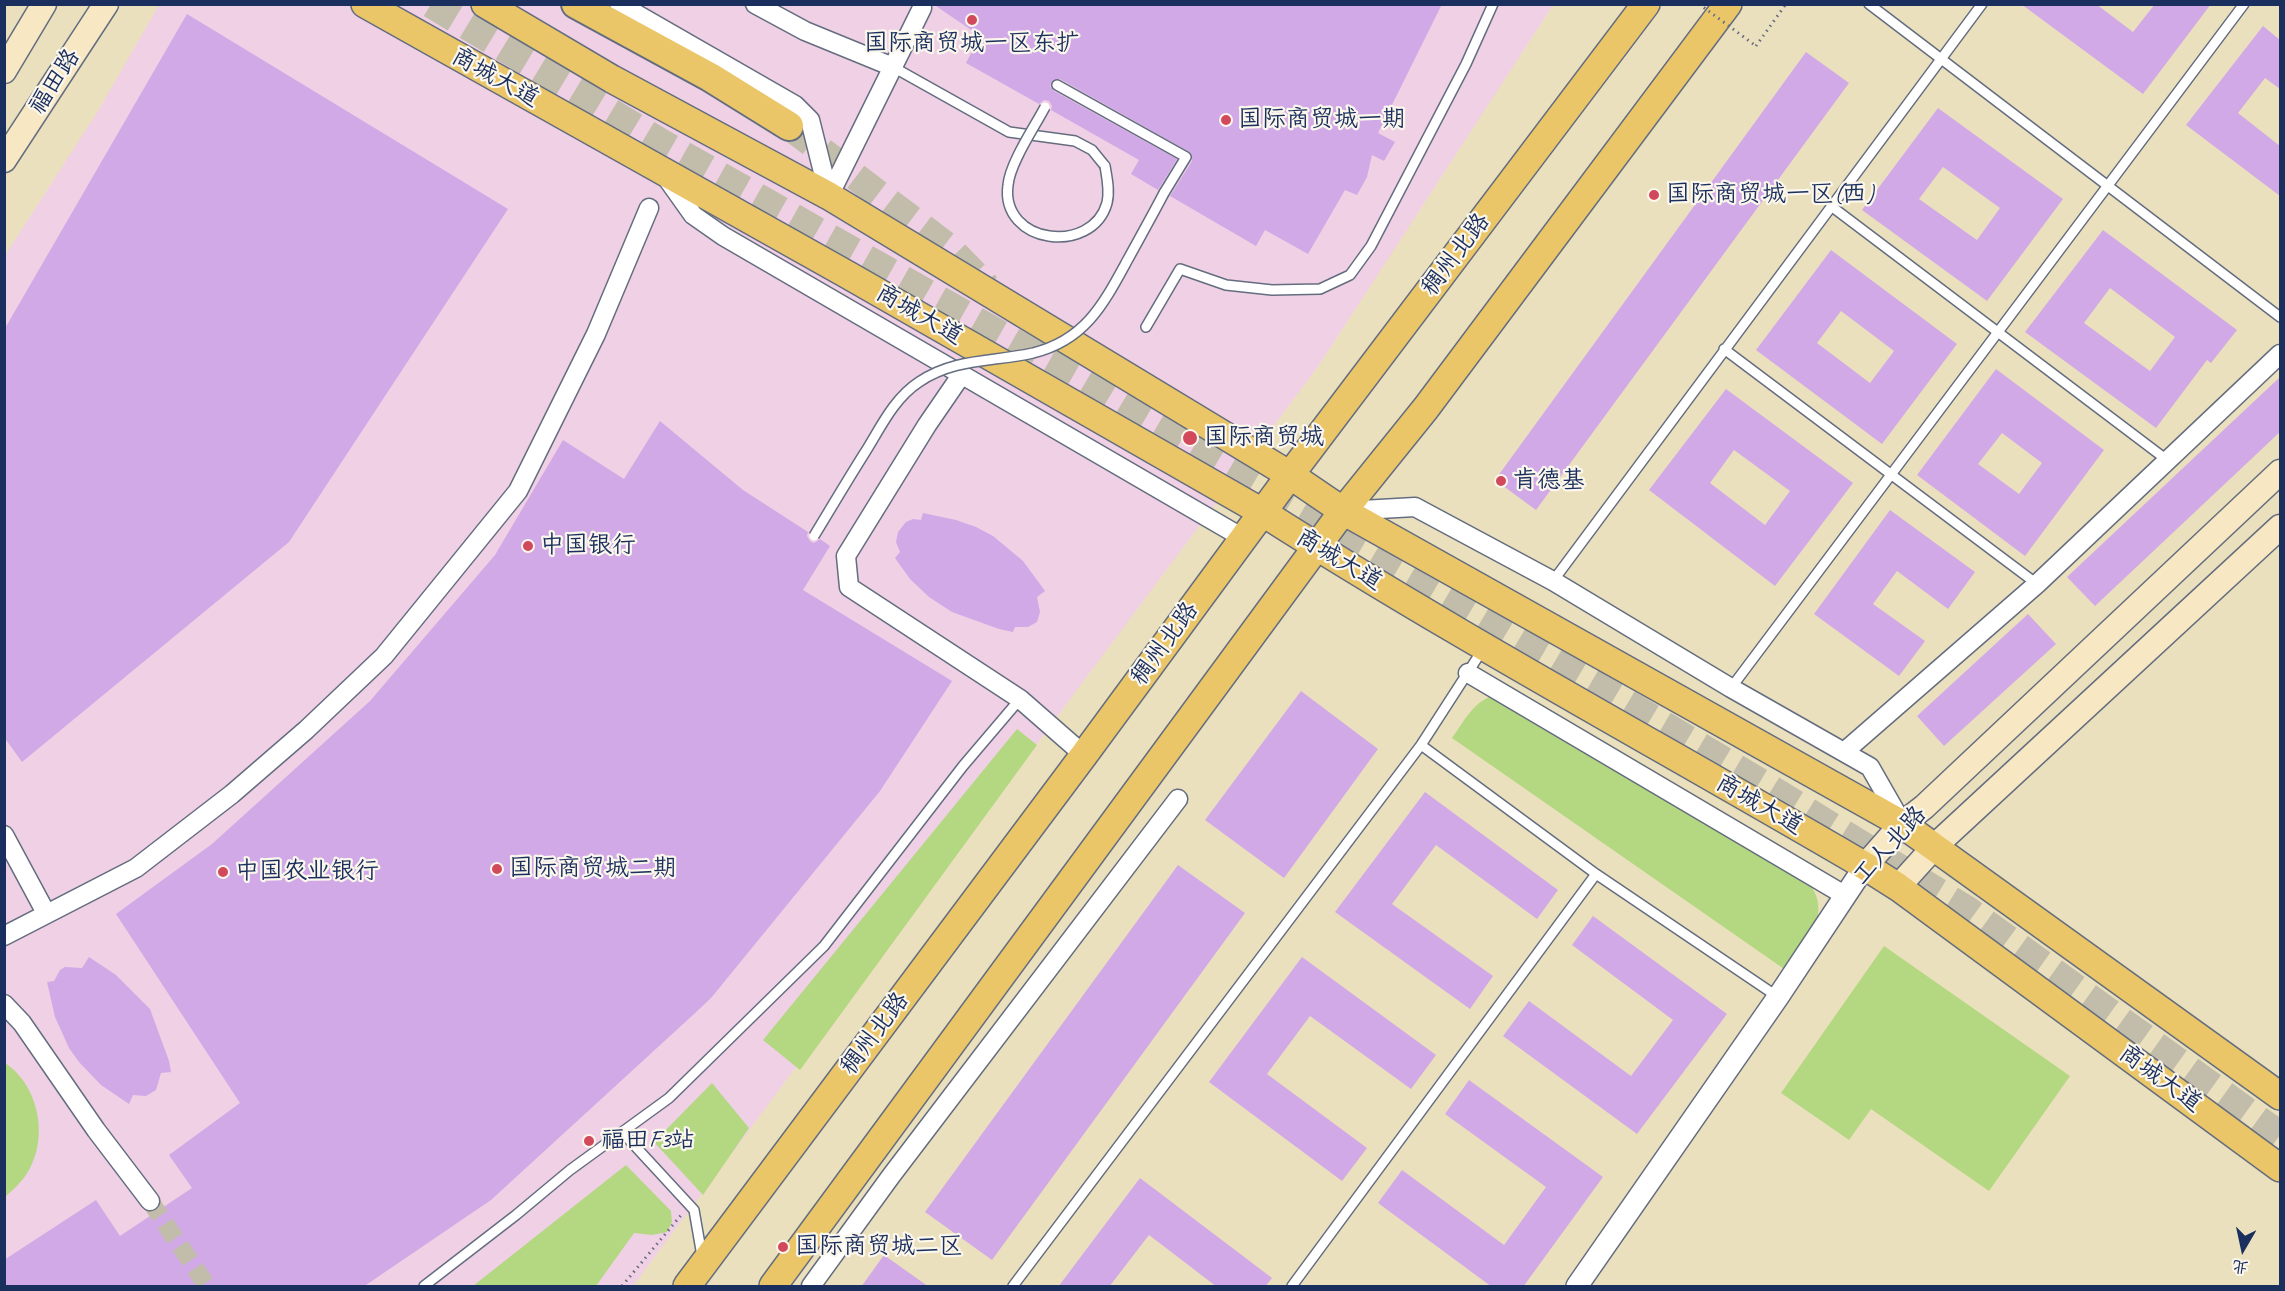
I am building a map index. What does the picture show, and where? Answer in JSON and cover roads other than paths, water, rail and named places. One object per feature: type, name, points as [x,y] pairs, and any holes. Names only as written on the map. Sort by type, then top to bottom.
[{"type":"highway","points":[[576,4],[710,77],[789,126]]},
{"type":"main road","name":"福田路","points":[[4,71],[44,4]]},
{"type":"main road","name":"福田路","points":[[4,160],[106,4]]},
{"type":"main road","name":"商城大道","points":[[364,4],[1262,512],[1485,647],[1865,866],[1898,887],[2280,1168]]},
{"type":"main road","name":"商城大道","points":[[485,4],[612,79],[829,196],[1290,475],[1343,511],[1902,824],[2280,1096]]},
{"type":"main road","name":"稠州北路","points":[[687,1287],[1262,512],[1646,4]]},
{"type":"main road","points":[[773,1287],[1343,511],[1426,408],[1728,4]]},
{"type":"main road","name":"工人北路","points":[[1865,866],[1902,824],[1932,799],[2280,472]]},
{"type":"main road","name":"工人北路","points":[[1898,887],[1935,846],[2280,527]]},
{"type":"street","points":[[619,4],[795,105],[810,120],[829,196]]},
{"type":"street","points":[[755,4],[805,31],[893,67]]},
{"type":"street","points":[[829,196],[922,8]]},
{"type":"street","points":[[662,171],[693,215],[723,236],[1243,538]]},
{"type":"street","points":[[4,936],[136,868],[232,794],[306,730],[384,656],[518,491],[596,334],[649,208]]},
{"type":"street","points":[[1844,752],[2037,584],[2280,354]]},
{"type":"street","points":[[962,374],[927,425],[846,556],[849,587],[1020,699],[1083,755]]},
{"type":"street","points":[[1343,511],[1415,507],[1553,581],[1731,688],[1870,767],[1902,824]]},
{"type":"street","points":[[1468,673],[1846,896]]},
{"type":"street","points":[[811,1287],[898,1166],[1178,799]]},
{"type":"street","points":[[4,835],[46,913]]},
{"type":"street","name":"工人北路","points":[[1577,1287],[1778,997],[1865,866]]},
{"type":"street","points":[[4,1004],[22,1023],[96,1130],[150,1201]]},
{"type":"lane","points":[[1146,327],[1179,269],[1226,285],[1272,290],[1320,289],[1350,275],[1371,246],[1466,64],[1493,4]]},
{"type":"lane","points":[[1869,4],[2280,316]]},
{"type":"lane","points":[[1553,581],[1982,4]]},
{"type":"lane","points":[[1731,688],[2244,4]]},
{"type":"lane","points":[[893,67],[1009,132],[1075,141],[1092,150],[1105,166],[1108,184],[1106,203],[1098,218],[1085,230],[1071,236],[1054,238],[1039,235],[1026,228],[1008,204],[1007,187],[1010,173],[1045,107]]},
{"type":"lane","points":[[814,536],[895,404],[917,383],[943,368],[971,361],[1033,353],[1056,345],[1074,335],[1092,319],[1105,302],[1186,157],[1057,85]]},
{"type":"lane","points":[[1831,206],[2168,460]]},
{"type":"lane","points":[[1724,349],[2037,584]]},
{"type":"lane","points":[[1013,1287],[1421,746],[1485,647]]},
{"type":"lane","points":[[424,1287],[570,1170],[669,1098],[824,946],[963,766],[1020,699]]},
{"type":"lane","points":[[1421,746],[1596,874],[1778,997]]},
{"type":"lane","points":[[1292,1287],[1596,874]]},
{"type":"lane","points":[[623,1132],[694,1210],[703,1265]]},
{"type":"tunnel","points":[[431,4],[662,143],[1081,380],[1760,782],[1969,911],[2280,1135]]},
{"type":"tunnel","points":[[789,126],[948,247],[987,287]]},
{"type":"tunnel","points":[[150,1201],[207,1286]]},
{"type":"place","name":"国际商贸城一区东扩","points":[[972,20]]},
{"type":"place","name":"国际商贸城一期","points":[[1226,120]]},
{"type":"place","name":"国际商贸城一区(西)","points":[[1654,195]]},
{"type":"place","name":"国际商贸城","points":[[1190,438]]},
{"type":"place","name":"肯德基","points":[[1501,481]]},
{"type":"place","name":"中国银行","points":[[528,546]]},
{"type":"place","name":"国际商贸城二期","points":[[497,869]]},
{"type":"place","name":"中国农业银行","points":[[223,872]]},
{"type":"place","name":"福田F3站","points":[[589,1141]]},
{"type":"place","name":"国际商贸城二区","points":[[783,1247]]}]
